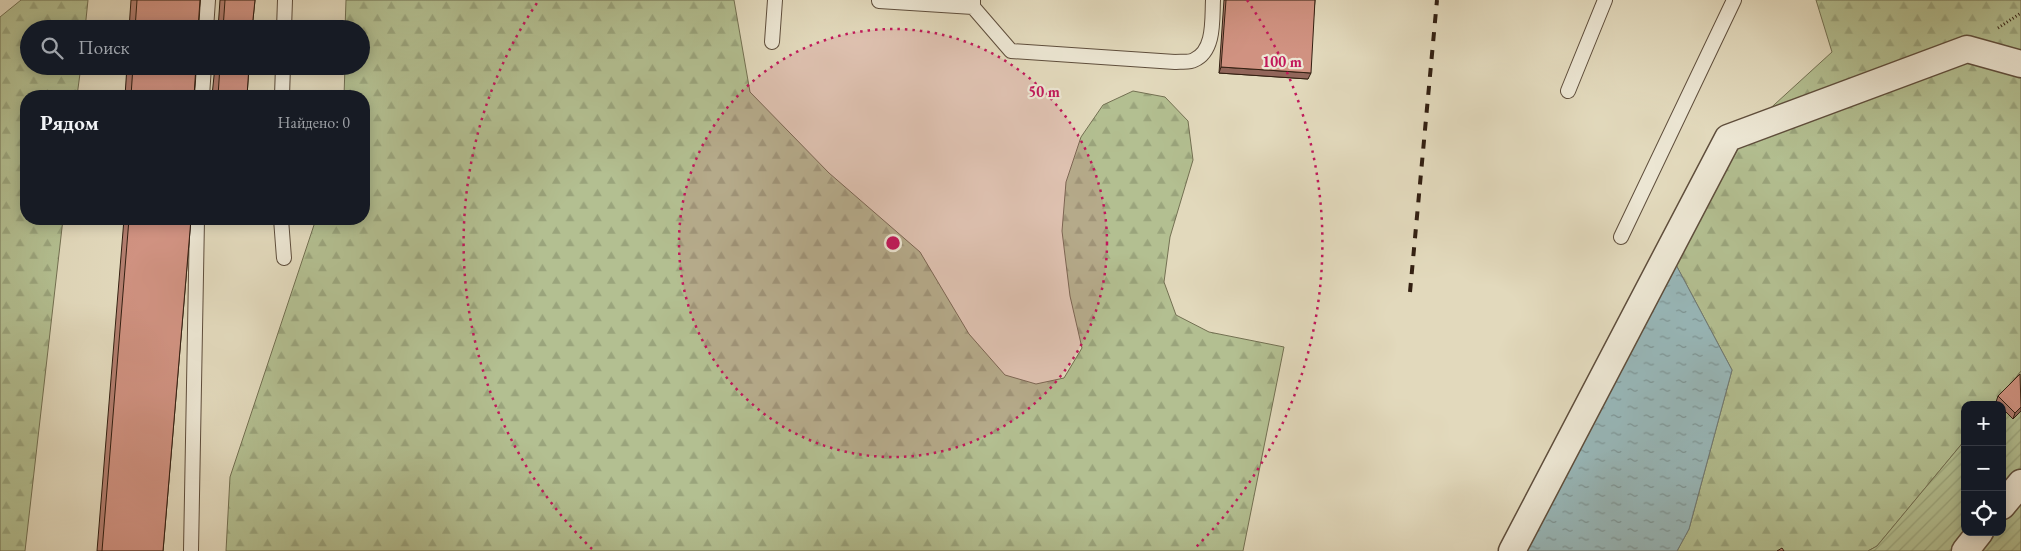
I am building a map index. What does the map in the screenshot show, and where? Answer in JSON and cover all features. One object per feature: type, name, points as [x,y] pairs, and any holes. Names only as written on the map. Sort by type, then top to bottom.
[{"type":"street","points":[[1512,551],[1728,138],[1966,49],[2021,64]]},
{"type":"street","points":[[2006,501],[2021,483]]},
{"type":"street","points":[[1965,551],[1977,536]]},
{"type":"lane","points":[[207,20],[208,0]]},
{"type":"lane","points":[[284,20],[285,0]]},
{"type":"lane","points":[[772,42],[775,0]]},
{"type":"lane","points":[[879,1],[973,4],[1011,51],[1175,62],[1194,61],[1207,50],[1211,32],[1213,0]]},
{"type":"lane","points":[[1568,91],[1605,0]]},
{"type":"lane","points":[[1621,237],[1734,0]]},
{"type":"lane","points":[[202,90],[203,75]]},
{"type":"lane","points":[[282,90],[283,75]]},
{"type":"lane","points":[[191,551],[197,225]]},
{"type":"lane","points":[[281,225],[284,258]]},
{"type":"green space","points":[[21,0],[88,0],[86,20],[20,20],[20,75],[80,75],[78,90],[20,90],[20,225],[62,225],[25,551],[0,551],[0,17]]},
{"type":"green space","points":[[346,0],[734,0],[750,92],[829,173],[920,252],[969,334],[1005,375],[1036,384],[1064,378],[1082,348],[1070,296],[1062,231],[1066,182],[1081,137],[1103,105],[1133,91],[1165,97],[1188,121],[1193,160],[1170,237],[1164,282],[1176,315],[1209,332],[1284,347],[1243,551],[226,551],[230,477],[314,225],[370,225],[370,90],[344,90],[345,75],[370,75],[370,20],[345,20]]},
{"type":"green space","points":[[1816,0],[2021,0],[2021,371],[1997,401],[1961,401],[1961,445],[1877,546],[1868,551],[1677,551],[1689,529],[1732,370],[1675,263],[1729,146],[1832,52]]},
{"type":"green space","points":[[2021,371],[2021,551],[1868,551],[1877,546],[1961,445],[1961,536],[2006,536],[2006,401],[1997,401]]},
{"type":"water","points":[[1675,263],[1732,370],[1689,529],[1677,551],[1524,551]]},
{"type":"building","points":[[137,0],[200,0],[199,20],[136,20]]},
{"type":"building","points":[[225,0],[255,0],[253,20],[224,20]]},
{"type":"building","points":[[1226,0],[1315,0],[1311,73],[1221,67]]},
{"type":"building","points":[[132,75],[195,75],[194,90],[131,90]]},
{"type":"building","points":[[219,75],[248,75],[247,90],[218,90]]},
{"type":"building","points":[[129,225],[190,225],[163,551],[102,551]]},
{"type":"building","points":[[2020,374],[2021,407],[2015,413],[2006,404],[2006,401],[2003,401],[1998,396]]},
{"type":"railway","points":[[1410,292],[1437,0]]}]
